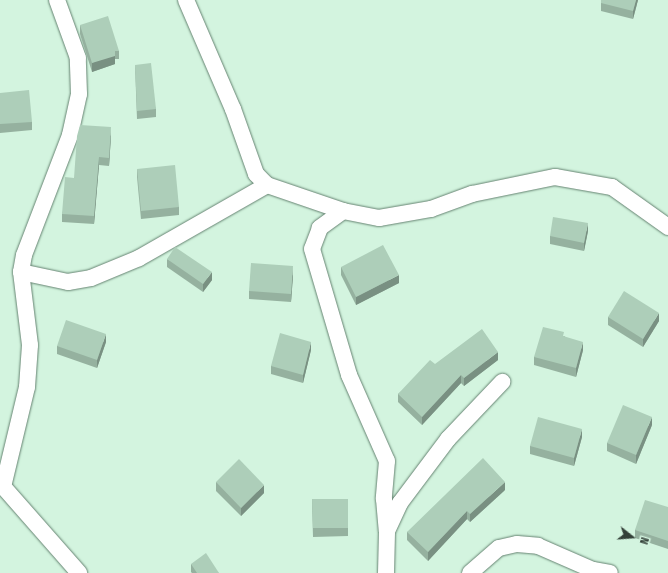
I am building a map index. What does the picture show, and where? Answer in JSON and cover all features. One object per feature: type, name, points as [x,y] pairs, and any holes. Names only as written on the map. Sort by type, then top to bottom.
[{"type":"street","points":[[57,0],[78,58],[79,94],[70,135],[24,255],[21,272],[30,345],[27,387],[2,485],[79,573]]},
{"type":"street","points":[[186,0],[233,109],[256,174],[267,185],[343,211],[380,218],[405,215],[431,209],[472,194],[555,177],[612,187],[668,227]]},
{"type":"street","points":[[21,272],[68,282],[92,278],[138,258],[267,185]]},
{"type":"street","points":[[343,211],[320,228],[312,249],[349,375],[387,461],[384,499],[387,531],[386,573]]},
{"type":"street","points":[[387,531],[400,503],[416,478],[448,439],[502,382]]},
{"type":"street","points":[[470,573],[500,548],[517,544],[538,546],[592,570],[610,573]]},
{"type":"building","points":[[601,0],[636,0],[633,11],[601,3]]},
{"type":"building","points":[[108,16],[119,51],[115,51],[115,56],[92,63],[80,25]]},
{"type":"building","points":[[151,63],[156,109],[137,111],[135,65]]},
{"type":"building","points":[[29,90],[32,122],[0,124],[0,93]]},
{"type":"building","points":[[80,125],[111,127],[109,158],[99,157],[94,216],[62,214],[65,177],[74,178],[77,136]]},
{"type":"building","points":[[175,165],[179,207],[141,211],[137,169]]},
{"type":"building","points":[[553,217],[588,223],[584,243],[550,236]]},
{"type":"building","points":[[383,245],[399,275],[356,297],[341,267]]},
{"type":"building","points":[[175,247],[212,272],[203,284],[167,259]]},
{"type":"building","points":[[251,263],[293,266],[291,294],[249,291]]},
{"type":"building","points":[[624,291],[659,313],[643,339],[608,317]]},
{"type":"building","points":[[66,320],[106,334],[97,360],[57,346]]},
{"type":"building","points":[[543,327],[564,332],[563,336],[583,342],[576,368],[534,357]]},
{"type":"building","points":[[482,329],[498,352],[464,378],[461,375],[422,417],[398,394],[430,360],[435,364]]},
{"type":"building","points":[[280,333],[311,342],[303,375],[271,366]]},
{"type":"building","points":[[623,405],[652,417],[636,455],[607,443]]},
{"type":"building","points":[[538,417],[582,429],[574,458],[530,446]]},
{"type":"building","points":[[483,458],[505,482],[470,514],[467,511],[428,552],[407,532]]},
{"type":"building","points":[[239,459],[264,485],[241,508],[216,482]]},
{"type":"building","points":[[312,499],[348,499],[348,528],[313,528]]},
{"type":"building","points":[[645,500],[668,507],[668,541],[635,530]]},
{"type":"building","points":[[206,553],[219,573],[197,573],[191,564]]}]
